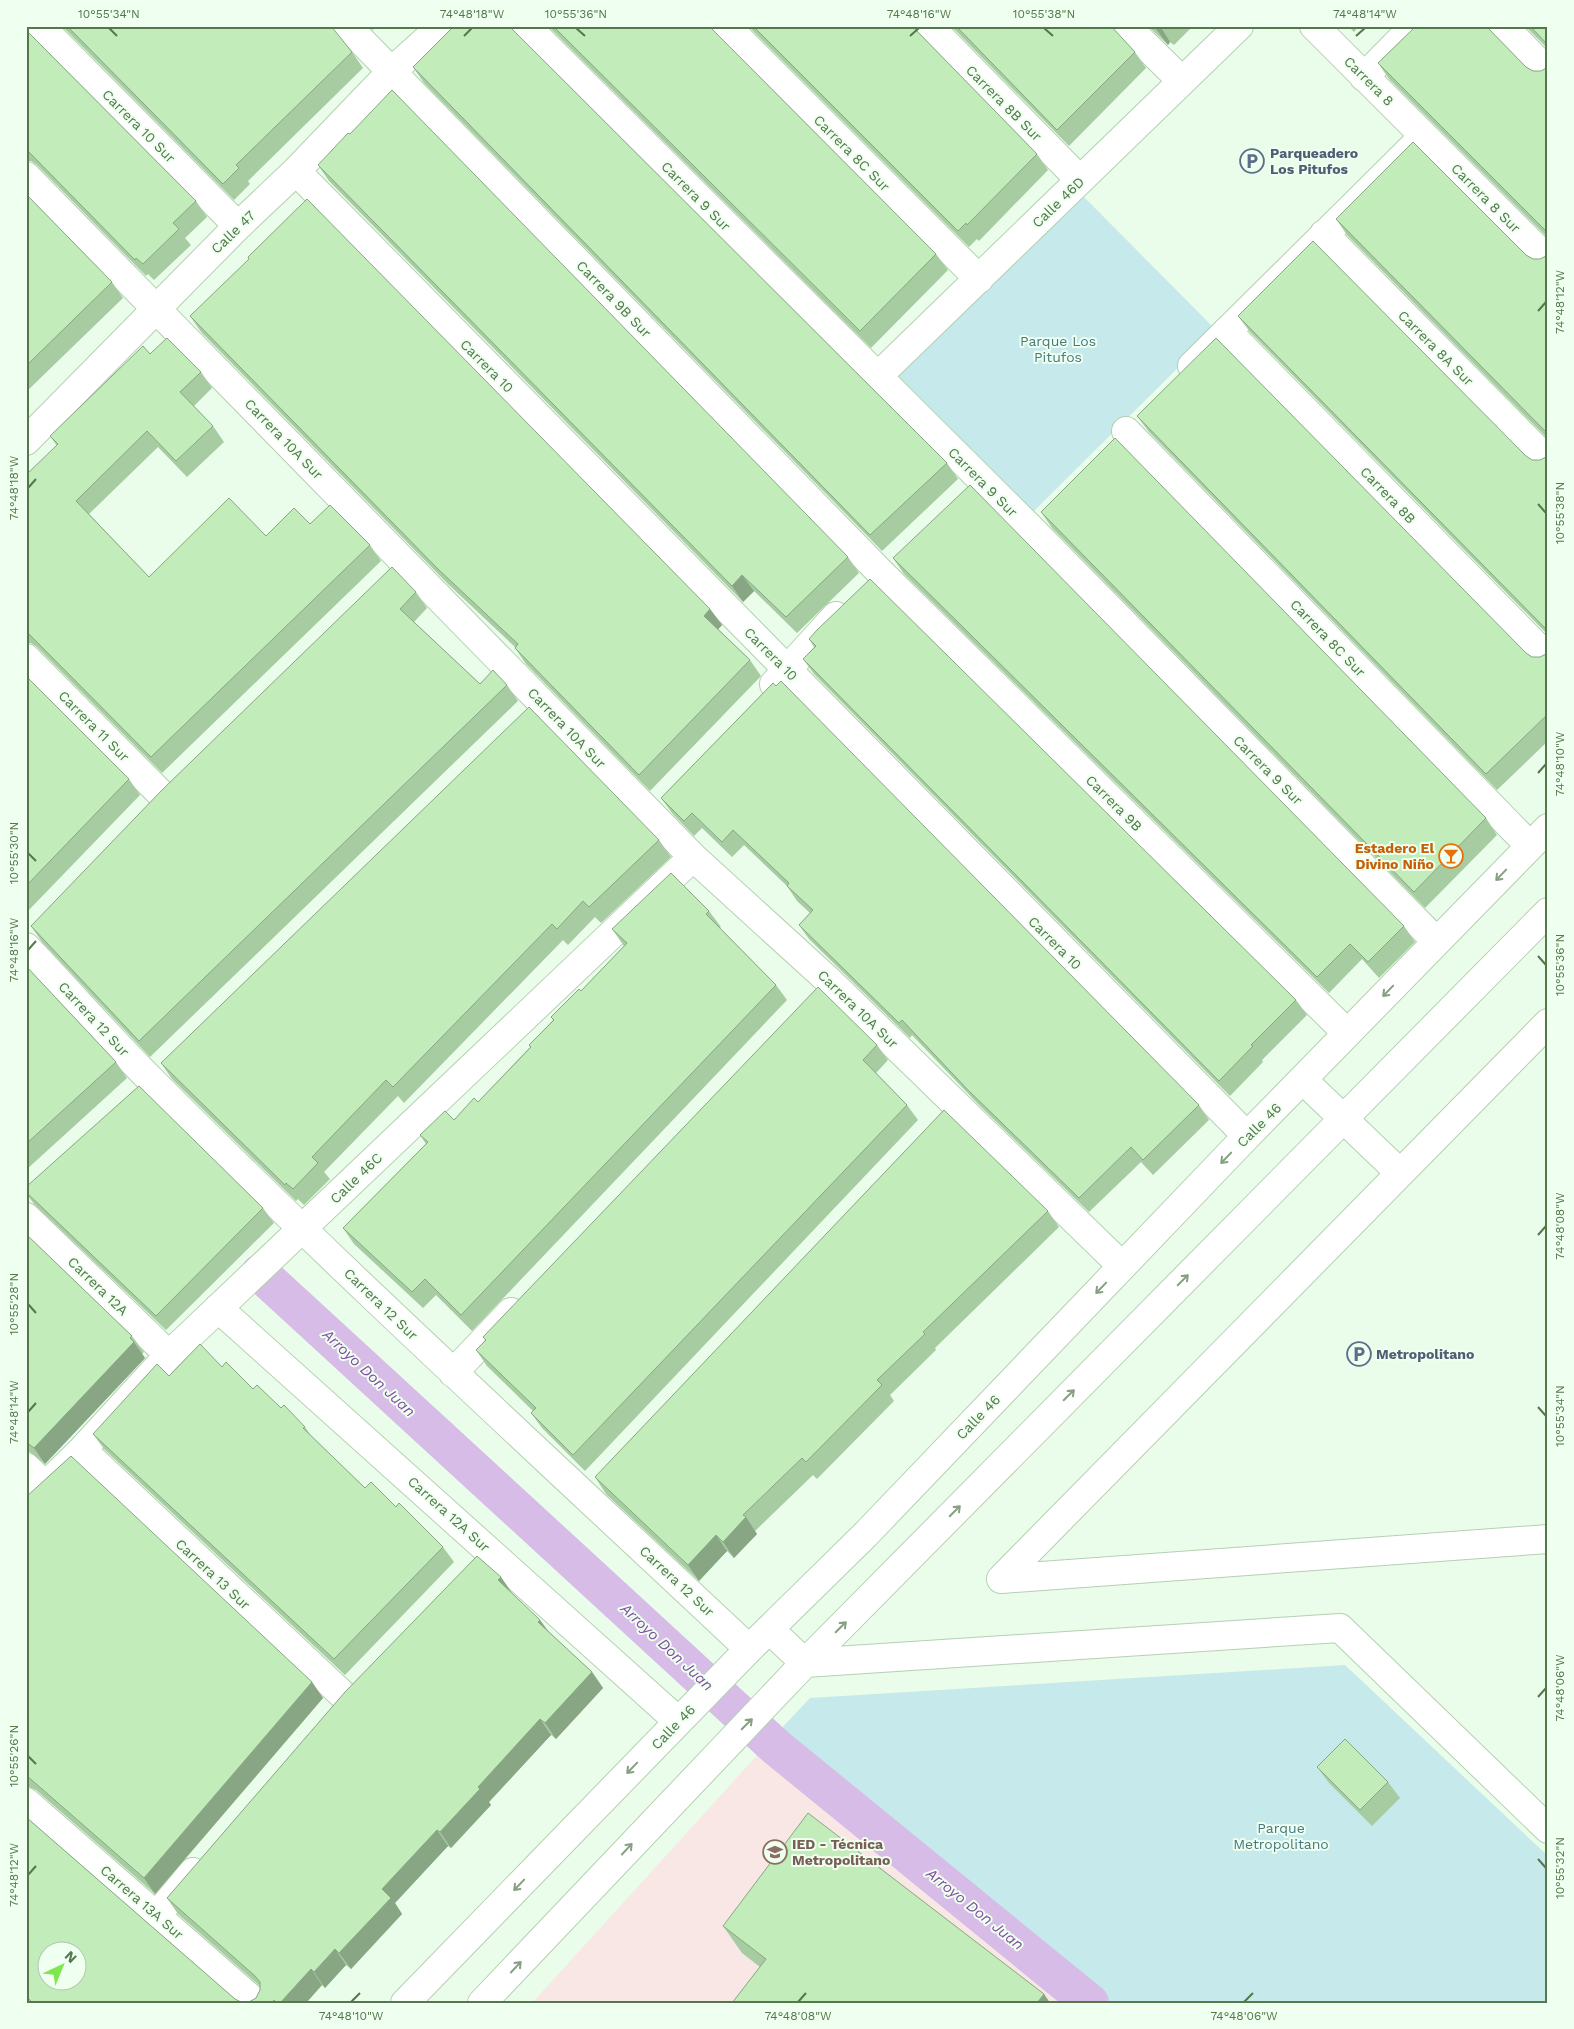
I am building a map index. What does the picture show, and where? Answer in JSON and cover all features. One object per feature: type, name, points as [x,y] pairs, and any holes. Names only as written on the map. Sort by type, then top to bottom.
[{"type":"street","name":"Carrera 10 Sur","points":[[40,26],[238,226]]},
{"type":"street","name":"Carrera 9B Sur","points":[[347,26],[880,572]]},
{"type":"street","name":"Calle 47","points":[[26,441],[238,226],[296,172],[392,71],[442,26]]},
{"type":"street","name":"Carrera 9 Sur","points":[[526,26],[877,378],[1030,528],[1436,941]]},
{"type":"street","name":"Carrera 8C Sur","points":[[726,26],[979,279]]},
{"type":"street","name":"Carrera 8B Sur","points":[[929,26],[1080,180]]},
{"type":"street","points":[[1126,26],[1182,81]]},
{"type":"street","name":"Calle 46D","points":[[877,378],[1239,26]]},
{"type":"street","name":"Carrera 8","points":[[1314,26],[1424,136]]},
{"type":"street","points":[[1364,77],[1414,26]]},
{"type":"street","points":[[1503,26],[1548,72]]},
{"type":"street","points":[[1173,384],[1424,136]]},
{"type":"street","name":"Carrera 8 Sur","points":[[1424,136],[1548,260]]},
{"type":"street","name":"Carrera 10","points":[[296,172],[1247,1136]]},
{"type":"street","name":"Carrera 10A Sur","points":[[26,176],[156,308],[396,568],[541,701],[693,858],[828,980],[1122,1266]]},
{"type":"street","name":"Carrera 8A Sur","points":[[1324,234],[1548,461]]},
{"type":"street","name":"Carrera 8B","points":[[1228,331],[1548,658]]},
{"type":"street","points":[[1105,452],[1146,411]]},
{"type":"street","name":"Carrera 8C Sur","points":[[1126,431],[1539,837]]},
{"type":"street","points":[[959,499],[981,479]]},
{"type":"street","points":[[1030,528],[1050,507]]},
{"type":"street","points":[[760,699],[785,669],[902,552]]},
{"type":"street","name":"Carrera 9B","points":[[880,572],[1347,1033]]},
{"type":"street","name":"Carrera 11 Sur","points":[[26,658],[162,795]]},
{"type":"street","points":[[519,722],[541,701]]},
{"type":"street","points":[[142,816],[184,774]]},
{"type":"street","points":[[649,814],[670,792]]},
{"type":"street","name":"Calle 46","points":[[405,2003],[740,1658],[866,1534],[1247,1136],[1539,837]]},
{"type":"street","name":"Calle 46C","points":[[26,1505],[82,1450],[169,1355],[693,858]]},
{"type":"street","points":[[482,2003],[805,1663],[1548,912]]},
{"type":"street","name":"Carrera 12 Sur","points":[[26,947],[150,1079],[453,1373],[590,1486],[740,1658]]},
{"type":"street","points":[[808,1002],[828,980]]},
{"type":"street","points":[[1548,1023],[1001,1579],[1548,1539]]},
{"type":"street","points":[[128,1098],[171,1058]]},
{"type":"street","points":[[1303,1080],[1400,1173]]},
{"type":"street","points":[[935,1125],[956,1103]]},
{"type":"street","name":"Carrera 12A","points":[[26,1217],[169,1355]]},
{"type":"street","points":[[453,1373],[528,1295]]},
{"type":"street","name":"Carrera 12A Sur","points":[[218,1308],[489,1549],[683,1716]]},
{"type":"street","name":"Carrera 13 Sur","points":[[82,1450],[345,1697]]},
{"type":"street","points":[[26,1467],[45,1486]]},
{"type":"street","points":[[468,1570],[489,1549]]},
{"type":"street","points":[[769,1629],[805,1663],[1340,1628],[1548,1829]]},
{"type":"street","points":[[325,1720],[365,1676]]},
{"type":"street","name":"Carrera 13A Sur","points":[[26,1802],[256,2003]]},
{"type":"street","points":[[157,1915],[209,1855]]},
{"type":"shaded area","name":"IED - Técnica Metropolitano","points":[[761,1751],[1061,2003],[532,2003]]},
{"type":"green space","name":"Parque Los Pitufos","points":[[1080,193],[1216,330],[1031,514],[892,375]]},
{"type":"green space","name":"Parque Metropolitano","points":[[1345,1665],[1548,1856],[1548,2003],[1112,2003],[778,1732],[810,1698]]},
{"type":"building","points":[[67,26],[331,26],[352,52],[236,165],[239,168],[223,184]]},
{"type":"building","points":[[454,26],[509,26],[947,463],[870,535],[413,67]]},
{"type":"building","points":[[553,26],[709,26],[936,254],[860,331]]},
{"type":"building","points":[[753,26],[912,26],[1037,154],[967,225],[966,223],[958,231]]},
{"type":"building","points":[[956,26],[1111,26],[1135,52],[1057,130]]},
{"type":"building","points":[[1416,26],[1486,26],[1526,67],[1533,71],[1541,71],[1548,67],[1548,233],[1378,63]]},
{"type":"building","points":[[1530,26],[1548,26],[1548,45]]},
{"type":"building","points":[[26,30],[196,201],[173,223],[179,229],[143,264],[136,258],[135,260],[26,149]]},
{"type":"building","points":[[392,90],[848,557],[786,617],[742,575],[732,586],[318,165]]},
{"type":"building","points":[[1413,142],[1526,255],[1533,259],[1540,259],[1548,255],[1548,434],[1336,219]]},
{"type":"building","points":[[26,194],[112,282],[26,366]]},
{"type":"building","points":[[307,199],[710,609],[704,616],[750,660],[639,775],[515,648],[518,644],[438,569],[190,316]]},
{"type":"building","points":[[1313,241],[1526,456],[1532,460],[1540,460],[1548,456],[1548,631],[1238,316]]},
{"type":"building","points":[[167,338],[201,372],[180,392],[213,426],[176,461],[147,431],[76,501],[149,577],[229,498],[266,536],[294,508],[310,524],[330,505],[370,545],[151,757],[26,631],[26,475],[58,444],[50,436],[143,346],[150,354]]},
{"type":"building","points":[[1216,338],[1526,653],[1532,657],[1540,657],[1548,653],[1548,714],[1486,774],[1137,416]]},
{"type":"building","points":[[1115,438],[1486,818],[1414,892],[1041,512]]},
{"type":"building","points":[[970,485],[1404,926],[1368,962],[1350,944],[1317,977],[893,558]]},
{"type":"building","points":[[392,567],[416,592],[400,609],[480,684],[493,670],[507,685],[139,1041],[31,926],[162,790]]},
{"type":"building","points":[[870,579],[1296,1000],[1251,1045],[1253,1046],[1219,1081],[803,659],[816,646],[809,639]]},
{"type":"building","points":[[26,676],[129,779],[26,886]]},
{"type":"building","points":[[781,681],[1199,1105],[1143,1160],[1131,1147],[1079,1198],[967,1089],[902,1020],[899,1023],[799,925],[813,910],[787,886],[789,883],[733,830],[722,842],[692,813],[684,821],[661,798],[773,683],[776,686]]},
{"type":"building","points":[[529,707],[659,840],[589,907],[583,901],[557,929],[552,924],[393,1087],[386,1080],[312,1157],[318,1163],[293,1189],[286,1183],[285,1185],[161,1063]]},
{"type":"building","points":[[671,873],[709,911],[706,914],[776,985],[461,1315],[425,1279],[412,1292],[343,1228],[428,1142],[420,1135],[445,1111],[454,1120],[474,1098],[478,1102],[531,1047],[529,1045],[554,1020],[551,1017],[579,989],[581,991],[627,943],[612,929]]},
{"type":"building","points":[[26,966],[116,1062],[26,1144]]},
{"type":"building","points":[[818,987],[877,1045],[863,1060],[907,1105],[573,1455],[531,1413],[536,1408],[476,1350],[486,1340],[483,1337]]},
{"type":"building","points":[[139,1086],[263,1208],[156,1316],[26,1192],[26,1187]]},
{"type":"building","points":[[944,1110],[1048,1211],[923,1332],[925,1334],[877,1380],[882,1385],[806,1462],[802,1458],[743,1515],[746,1517],[723,1542],[716,1535],[688,1565],[595,1477]]},
{"type":"building","points":[[26,1234],[132,1336],[130,1338],[134,1342],[34,1448],[26,1442]]},
{"type":"building","points":[[200,1344],[222,1367],[226,1362],[253,1389],[257,1385],[281,1408],[284,1405],[305,1427],[303,1428],[365,1488],[371,1482],[396,1507],[399,1503],[443,1547],[334,1659],[93,1434],[157,1364],[169,1376]]},
{"type":"building","points":[[71,1456],[312,1682],[144,1878],[26,1775],[26,1497]]},
{"type":"building","points":[[477,1556],[501,1577],[498,1580],[540,1620],[538,1622],[592,1672],[545,1723],[540,1719],[478,1787],[480,1789],[440,1832],[437,1830],[382,1889],[391,1898],[339,1953],[335,1949],[314,1972],[311,1969],[280,2003],[274,2000],[272,2003],[33,2003],[26,1996],[26,1817],[235,1999],[241,2002],[249,2002],[256,1998],[260,1990],[260,1982],[255,1976],[167,1898],[345,1692]]},
{"type":"building","points":[[1345,1739],[1388,1782],[1360,1810],[1317,1767]]},
{"type":"building","points":[[808,1813],[1044,1994],[1037,2003],[732,2003],[766,1959],[723,1926]]},
{"type":"waterway","name":"Arroyo Don Juan","points":[[260,1273],[776,1747],[1090,2003]]},
{"type":"place","name":"Parqueadero Los Pitufos","points":[[1252,161]]},
{"type":"place","name":"Estadero El Divino Niño","points":[[1451,856]]},
{"type":"place","name":"Metropolitano","points":[[1359,1354]]},
{"type":"place","name":"IED - Técnica Metropolitano","points":[[775,1852]]}]
